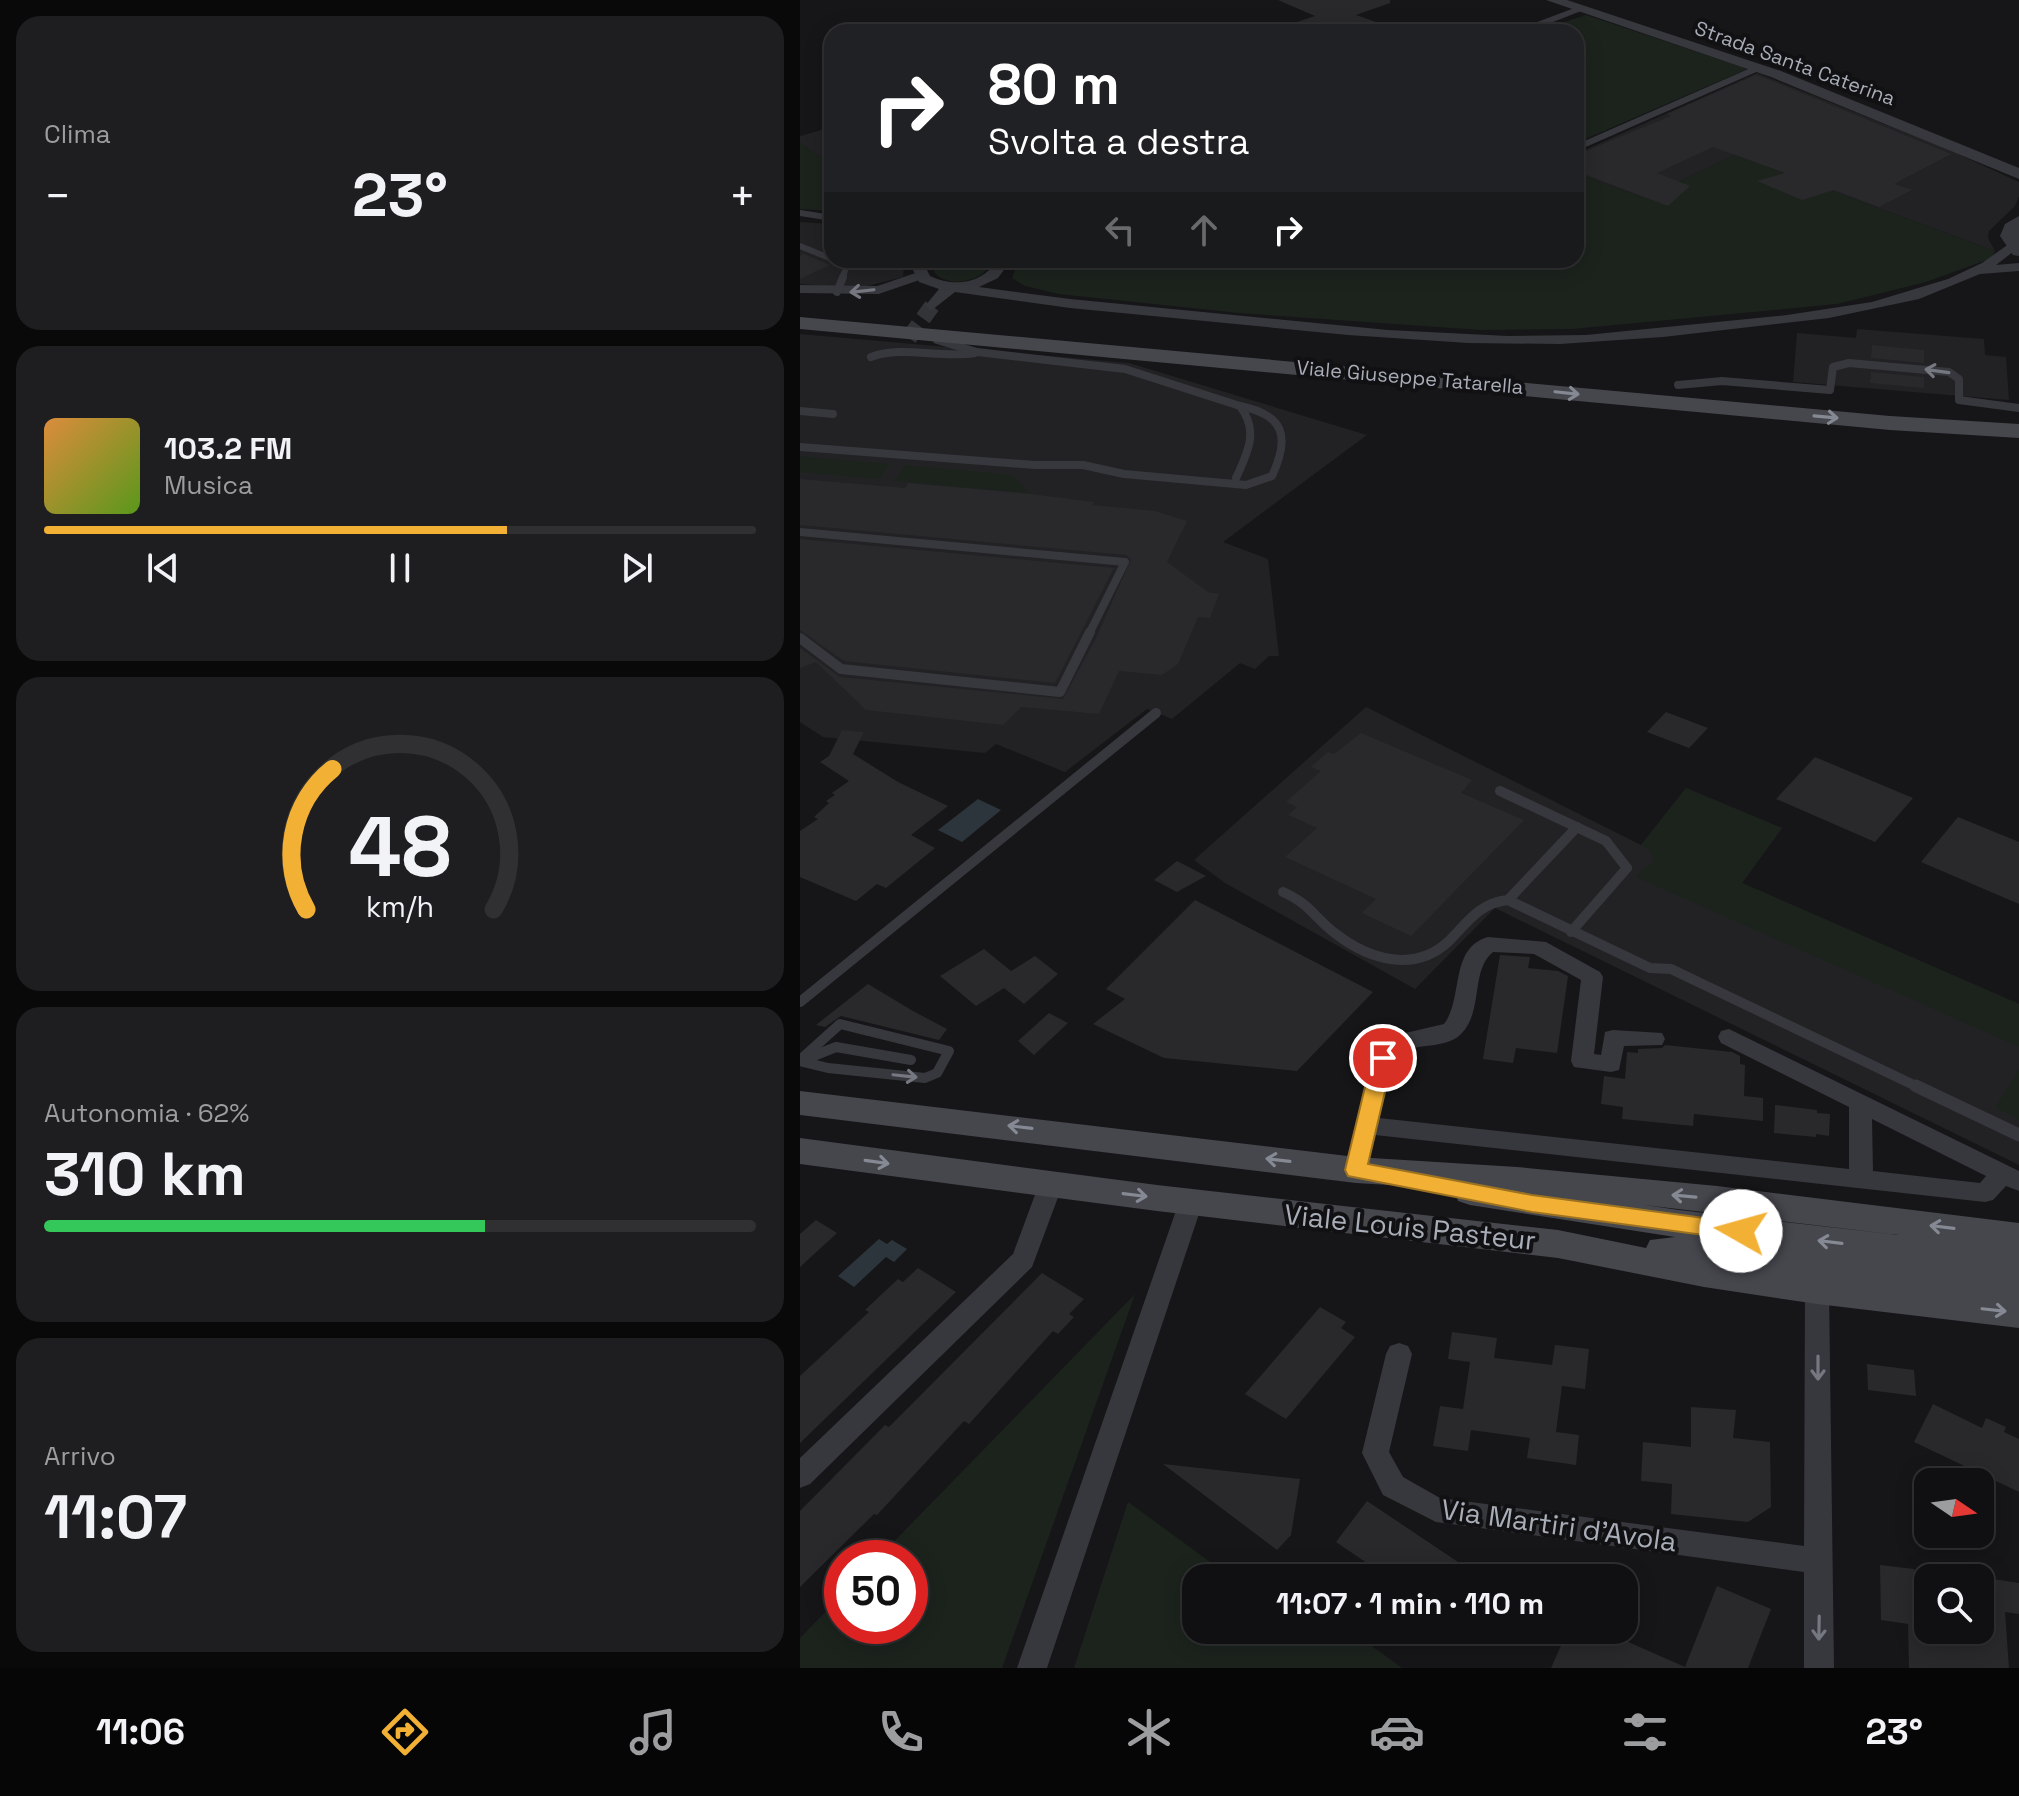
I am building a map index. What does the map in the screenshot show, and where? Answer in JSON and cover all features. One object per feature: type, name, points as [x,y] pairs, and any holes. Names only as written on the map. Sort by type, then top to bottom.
[{"type":"main road","name":"Viale Giuseppe Tatarella","points":[[800,308],[2019,415]]},
{"type":"main road","name":"Viale Giuseppe Tatarella","points":[[800,326],[1490,384],[1859,420],[2019,431]]},
{"type":"main road","name":"Viale Louis Pasteur","points":[[800,1103],[1356,1170],[1517,1180],[1717,1199],[2019,1237]]},
{"type":"main road","name":"Viale Louis Pasteur","points":[[800,1151],[1191,1202],[1558,1244],[1704,1273],[1817,1290],[2019,1313]]},
{"type":"main road","points":[[1356,1170],[1561,1208],[2019,1263]]},
{"type":"main road","points":[[1558,1244],[1734,1254],[2019,1286]]},
{"type":"street","name":"Strada Santa Caterina","points":[[1553,0],[1758,68],[1909,126],[2019,174]]},
{"type":"street","points":[[1539,24],[1581,9]]},
{"type":"street","points":[[921,268],[920,274],[931,283],[1025,299],[1288,325],[1510,340],[1643,335],[1813,317],[1901,300],[1975,272],[2016,248],[2009,236],[2011,228],[2019,221]]},
{"type":"street","points":[[1975,272],[2019,267]]},
{"type":"street","points":[[932,306],[943,292],[977,283],[996,268]]},
{"type":"street","points":[[1003,268],[1019,287],[1080,304]]},
{"type":"street","points":[[1356,1170],[1385,1052],[1396,1043],[1443,1035],[1458,1024],[1474,956],[1488,944],[1538,947],[1592,977],[1582,1061],[1611,1064],[1613,1038],[1654,1039]]},
{"type":"street","points":[[1729,1037],[2010,1178]]},
{"type":"street","points":[[1860,1103],[1861,1179]]},
{"type":"street","points":[[1366,1125],[1985,1193],[2010,1178]]},
{"type":"street","points":[[800,1476],[1023,1260],[1051,1184]]},
{"type":"street","points":[[1032,1668],[1191,1202]]},
{"type":"street","points":[[1817,1290],[1819,1668]]},
{"type":"street","name":"Via Martiri d'Avola","points":[[1399,1354],[1375,1453],[1393,1486],[1436,1510],[1820,1561]]},
{"type":"lane","points":[[1584,144],[1758,68]]},
{"type":"lane","points":[[800,214],[824,216]]},
{"type":"lane","points":[[800,221],[812,214]]},
{"type":"lane","points":[[800,246],[824,255]]},
{"type":"lane","points":[[837,292],[846,268]]},
{"type":"lane","points":[[800,289],[869,291],[911,281],[920,274]]},
{"type":"lane","points":[[800,326],[941,341],[977,352],[1125,369],[1240,406],[1259,408],[1274,417],[1283,444],[1280,461],[1272,476],[1246,485],[1124,474],[1083,465],[1035,465],[800,447]]},
{"type":"lane","points":[[871,357],[886,352],[943,357],[977,352]]},
{"type":"lane","points":[[1685,386],[1722,381],[1830,390],[1833,367],[1849,363],[1949,372],[1959,379],[1959,400],[2019,408]]},
{"type":"lane","points":[[1236,478],[1252,443],[1253,428],[1249,416],[1240,406]]},
{"type":"lane","points":[[800,411],[833,414]]},
{"type":"lane","points":[[800,532],[1125,562],[1060,692],[841,669],[800,638]]},
{"type":"lane","points":[[800,1002],[1156,713]]},
{"type":"lane","points":[[1500,791],[1606,841],[1627,868],[1571,932]]},
{"type":"lane","points":[[1508,900],[1577,827]]},
{"type":"lane","points":[[1283,892],[1308,905],[1336,934],[1383,957],[1401,962],[1422,960],[1439,953],[1485,904],[1495,898],[1508,900],[1650,968],[1671,969],[2019,1135]]},
{"type":"lane","points":[[840,1024],[949,1051],[937,1073],[925,1078],[828,1068],[800,1061],[840,1024]]},
{"type":"lane","points":[[800,1061],[836,1047],[911,1060]]},
{"type":"shaded area","points":[[1586,15],[1745,70],[1584,140],[1584,24],[1558,24]]},
{"type":"shaded area","points":[[1757,73],[1945,148],[2019,182],[2019,196],[2015,206],[1989,231],[1988,238],[1995,251],[1735,155],[1644,198],[1584,176],[1584,150]]},
{"type":"shaded area","points":[[824,129],[824,156],[820,157],[800,143],[800,136]]},
{"type":"shaded area","points":[[800,143],[820,157],[824,156],[824,210],[800,209]]},
{"type":"shaded area","points":[[1735,155],[1995,251],[1992,258],[1926,282],[1837,304],[1572,329],[1481,330],[1239,313],[1059,294],[1025,286],[1012,278],[1016,268],[1584,268],[1584,176],[1644,198]]},
{"type":"shaded area","points":[[800,222],[824,224],[824,268],[904,268],[903,277],[859,288],[800,284]]},
{"type":"shaded area","points":[[935,268],[988,268],[977,277],[961,281],[946,280],[934,272]]},
{"type":"shaded area","points":[[1857,329],[1984,339],[1985,355],[2006,357],[2009,400],[1793,382],[1797,333],[1856,338]]},
{"type":"shaded area","points":[[800,334],[1129,363],[1367,435],[1223,542],[1268,559],[1279,656],[1269,656],[1255,669],[1240,663],[1172,719],[1147,709],[1065,772],[996,744],[985,753],[823,737],[800,722]]},
{"type":"shaded area","points":[[800,456],[890,464],[879,479],[800,472]]},
{"type":"shaded area","points":[[905,465],[1013,475],[1029,493],[894,481]]},
{"type":"shaded area","points":[[1366,707],[1641,845],[1686,788],[1782,828],[1742,883],[2019,1004],[2019,1165],[1495,908],[1415,989],[1225,883],[1194,860]]},
{"type":"shaded area","points":[[1686,788],[1782,828],[1742,883],[2019,1004],[2019,1047],[1636,877],[1644,867],[1654,863],[1650,851],[1641,845]]},
{"type":"shaded area","points":[[978,799],[1001,810],[962,842],[938,830]]},
{"type":"shaded area","points":[[2019,1070],[2019,1120],[1995,1107]]},
{"type":"shaded area","points":[[879,1239],[887,1244],[892,1240],[907,1249],[894,1262],[886,1257],[854,1287],[838,1276]]},
{"type":"shaded area","points":[[1135,1294],[1002,1668],[800,1668],[800,1638],[824,1613],[824,1644],[928,1644],[928,1540],[896,1540]]},
{"type":"shaded area","points":[[1128,1502],[1213,1564],[1182,1564],[1182,1644],[1369,1644],[1402,1668],[1074,1668]]},
{"type":"building","points":[[1278,0],[1390,0],[1390,3],[1356,15],[1382,24],[1291,24],[1315,16]]},
{"type":"building","points":[[1756,75],[1951,154],[1894,184],[1912,190],[1879,207],[1834,190],[1802,200],[1757,181],[1785,173],[1713,147],[1657,173],[1690,186],[1668,206],[1584,174],[1584,152],[1671,116],[1667,114]]},
{"type":"building","points":[[804,254],[824,262],[824,268],[800,279],[800,256]]},
{"type":"building","points":[[1872,345],[1924,350],[1924,363],[1871,358]]},
{"type":"building","points":[[1871,372],[1924,377],[1924,388],[1870,383]]},
{"type":"building","points":[[800,479],[905,488],[908,483],[1031,494],[1094,502],[1092,505],[1155,511],[1187,521],[1167,562],[1208,592],[1219,594],[1210,618],[1198,617],[1178,664],[1162,675],[1119,671],[1099,714],[1021,707],[1003,725],[866,710],[816,662],[800,668],[800,648],[840,677],[1063,699],[1097,636],[1131,559],[1126,555],[800,525]]},
{"type":"building","points":[[800,539],[1114,568],[1055,683],[844,661],[800,630]]},
{"type":"building","points":[[1666,712],[1708,728],[1689,748],[1647,732]]},
{"type":"building","points":[[842,730],[864,732],[853,754],[898,782],[948,806],[911,835],[935,848],[886,888],[877,884],[856,901],[800,877],[800,831],[818,819],[814,817],[835,795],[832,793],[849,781],[820,762],[829,756]]},
{"type":"building","points":[[1361,733],[1472,780],[1461,793],[1524,820],[1411,936],[1362,913],[1376,899],[1285,857],[1317,828],[1288,815],[1297,807],[1286,802],[1321,771],[1311,767],[1328,752],[1334,754]]},
{"type":"building","points":[[1815,757],[1913,798],[1875,842],[1776,799]]},
{"type":"building","points":[[1958,817],[2019,842],[2019,904],[1921,862]]},
{"type":"building","points":[[1177,861],[1206,876],[1177,892],[1154,880]]},
{"type":"building","points":[[1195,900],[1373,992],[1297,1071],[1164,1058],[1093,1024],[1125,999],[1106,989]]},
{"type":"building","points":[[984,949],[1011,971],[1035,956],[1058,974],[1024,1004],[1004,988],[976,1006],[940,976]]},
{"type":"building","points":[[1500,955],[1530,957],[1528,968],[1558,971],[1568,976],[1557,1053],[1516,1048],[1513,1063],[1483,1059]]},
{"type":"building","points":[[868,984],[947,1029],[939,1040],[841,1016],[825,1027],[816,1025]]},
{"type":"building","points":[[1049,1013],[1068,1023],[1034,1055],[1018,1041]]},
{"type":"building","points":[[1665,1045],[1732,1052],[1740,1056],[1740,1064],[1745,1065],[1744,1096],[1763,1098],[1763,1121],[1694,1114],[1693,1126],[1622,1119],[1623,1107],[1601,1104],[1604,1076],[1625,1079],[1627,1052],[1638,1053],[1638,1049],[1662,1048]]},
{"type":"building","points":[[1775,1105],[1830,1114],[1829,1136],[1774,1133]]},
{"type":"building","points":[[816,1220],[837,1233],[800,1267],[800,1234]]},
{"type":"building","points":[[918,1268],[956,1292],[800,1443],[800,1376],[869,1312],[865,1310],[898,1279],[903,1282]]},
{"type":"building","points":[[1042,1273],[1084,1299],[1069,1314],[1074,1317],[1058,1334],[1053,1331],[969,1424],[964,1421],[877,1515],[874,1514],[848,1540],[824,1540],[824,1563],[800,1587],[800,1511],[885,1425],[889,1427]]},
{"type":"building","points":[[1320,1307],[1346,1322],[1341,1328],[1355,1337],[1286,1419],[1245,1394]]},
{"type":"building","points":[[1452,1332],[1497,1338],[1494,1358],[1552,1365],[1555,1345],[1589,1349],[1585,1389],[1562,1386],[1556,1432],[1579,1435],[1576,1465],[1527,1458],[1530,1438],[1471,1430],[1468,1451],[1433,1446],[1440,1406],[1463,1409],[1470,1362],[1448,1359]]},
{"type":"building","points":[[1867,1364],[1914,1370],[1916,1396],[1868,1390]]},
{"type":"building","points":[[1933,1404],[1982,1428],[1986,1418],[2006,1427],[2004,1432],[2019,1439],[2019,1492],[1994,1480],[1994,1468],[1969,1468],[1914,1442]]},
{"type":"building","points":[[1691,1407],[1736,1410],[1733,1438],[1770,1442],[1771,1507],[1748,1522],[1671,1514],[1672,1484],[1641,1481],[1643,1442],[1691,1447]]},
{"type":"building","points":[[1163,1464],[1300,1479],[1291,1535],[1277,1550]]},
{"type":"building","points":[[1367,1501],[1458,1562],[1368,1564],[1336,1542]]},
{"type":"building","points":[[1880,1565],[1914,1569],[1914,1644],[1994,1644],[1994,1579],[2019,1583],[2019,1614],[2005,1612],[2009,1668],[1909,1668],[1908,1624],[1881,1620]]},
{"type":"building","points":[[1717,1586],[1771,1609],[1748,1668],[1551,1668],[1562,1644],[1633,1644],[1685,1667]]},
{"type":"tunnel","points":[[909,338],[932,306]]},
{"type":"route","points":[[1383,1058],[1356,1170],[1532,1204],[1741,1231]]}]
